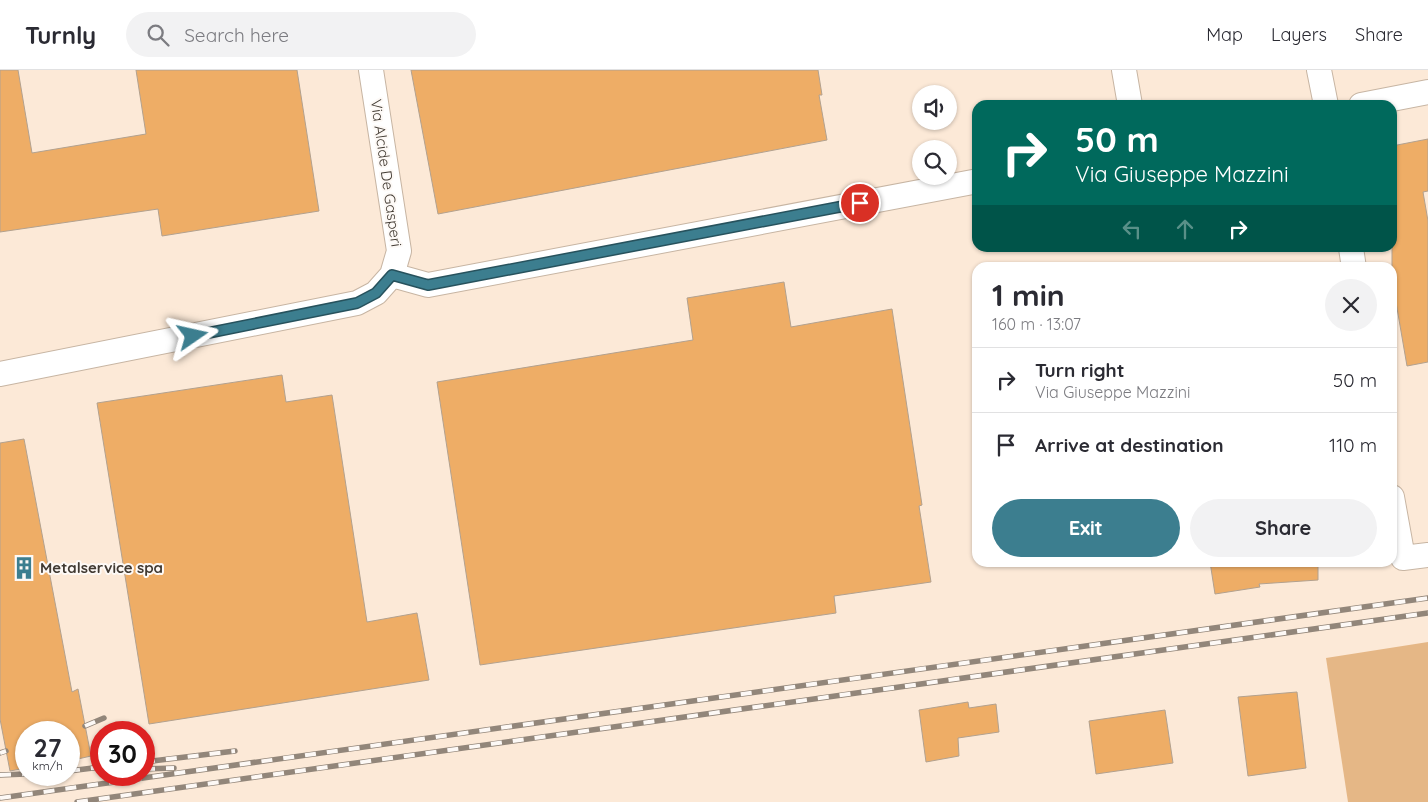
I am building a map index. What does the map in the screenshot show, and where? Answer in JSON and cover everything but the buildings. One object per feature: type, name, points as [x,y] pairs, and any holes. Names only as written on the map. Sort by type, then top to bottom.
[{"type":"street","name":"Via Alcide De Gasperi","points":[[372,70],[399,251],[392,275]]},
{"type":"street","points":[[1124,70],[1129,100]]},
{"type":"street","points":[[1319,70],[1325,100]]},
{"type":"street","points":[[1387,100],[1428,92]]},
{"type":"street","points":[[0,374],[357,303],[376,293],[392,275],[428,285],[972,182]]},
{"type":"street","points":[[1397,525],[1403,558],[1428,555]]},
{"type":"shaded area","points":[[1428,642],[1428,802],[1348,802],[1326,658]]},
{"type":"railway","points":[[0,798],[1428,598]]},
{"type":"railway","points":[[77,802],[1428,613]]},
{"type":"railway","points":[[85,726],[104,718]]},
{"type":"railway","points":[[0,753],[6,751]]},
{"type":"railway","points":[[155,761],[235,751]]},
{"type":"railway","points":[[80,770],[90,768]]},
{"type":"railway","points":[[155,769],[174,768]]},
{"type":"railway","points":[[0,775],[15,774]]},
{"type":"place","name":"Metalservice spa","points":[[24,568]]},
{"type":"route","points":[[193,336],[357,303],[376,293],[392,275],[428,285],[860,203]]}]
